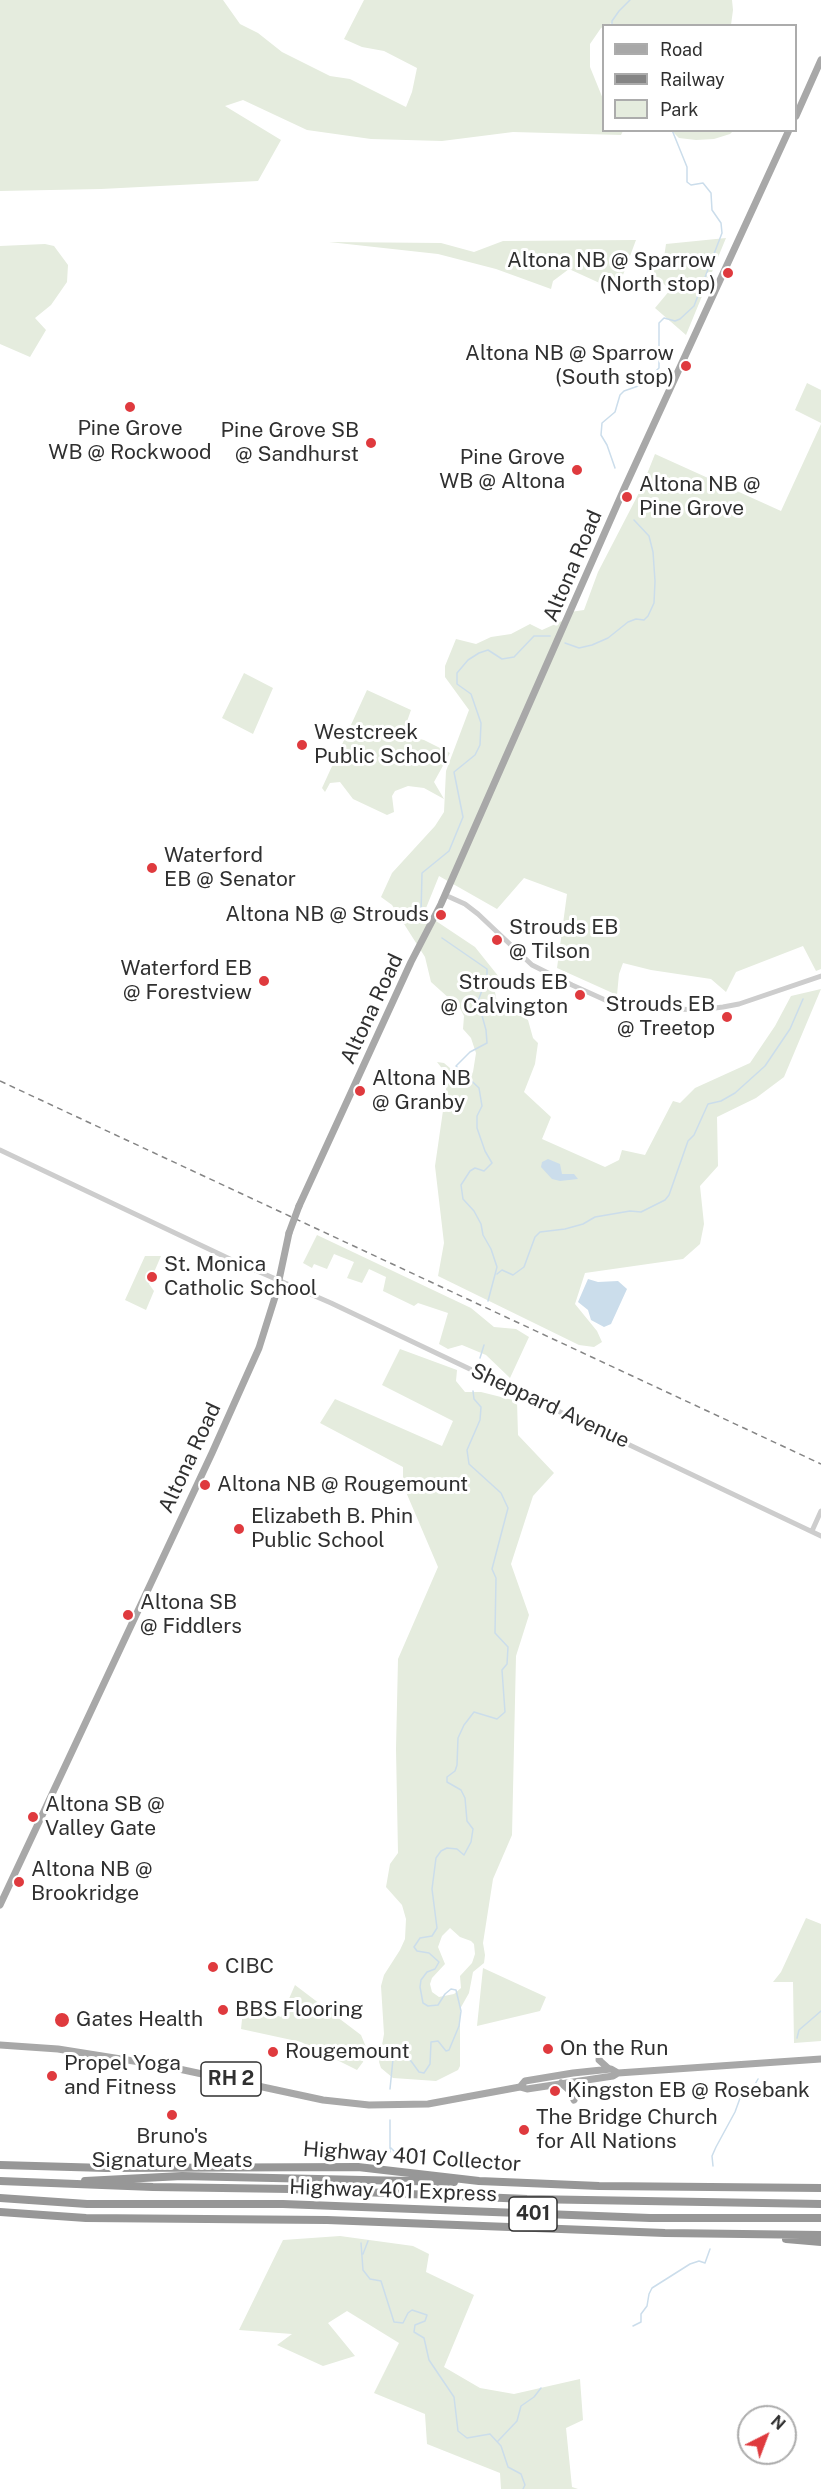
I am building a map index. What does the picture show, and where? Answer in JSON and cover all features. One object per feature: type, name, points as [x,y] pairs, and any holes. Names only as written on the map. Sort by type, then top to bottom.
[{"type":"highway","name":"Highway 401 Collector","points":[[0,2165],[106,2168],[357,2167],[479,2181],[599,2186],[821,2188]]},
{"type":"highway","points":[[64,2183],[182,2176],[479,2181]]},
{"type":"highway","name":"Highway 401 Express","points":[[0,2181],[516,2199],[821,2204]]},
{"type":"highway","name":"Highway 401 Express","points":[[0,2198],[87,2204],[294,2204],[650,2218],[821,2218]]},
{"type":"highway","name":"401","points":[[0,2212],[86,2218],[327,2220],[821,2235]]},
{"type":"highway","points":[[731,2234],[821,2242]]},
{"type":"main road","points":[[797,112],[821,60]]},
{"type":"main road","name":"Altona Road","points":[[0,1905],[259,1348],[299,1206],[411,962],[445,895],[624,489],[788,132]]},
{"type":"main road","name":"RH 2","points":[[0,2045],[57,2049],[159,2065],[323,2100],[369,2105],[428,2104],[520,2087],[527,2089],[613,2076],[618,2073],[821,2059]]},
{"type":"main road","points":[[600,2050],[599,2060],[609,2069]]},
{"type":"main road","name":"RH 2","points":[[520,2087],[525,2081],[609,2069],[618,2073]]},
{"type":"main road","points":[[561,2083],[570,2091],[574,2100]]},
{"type":"street","points":[[445,895],[465,904],[478,914],[532,965],[614,1004],[628,1007],[699,1010],[723,1007],[739,1004],[821,976]]},
{"type":"street","name":"Sheppard Avenue","points":[[0,1150],[481,1373],[821,1536]]},
{"type":"street","points":[[812,1531],[821,1511]]},
{"type":"green space","points":[[0,0],[223,0],[240,24],[258,33],[282,52],[330,76],[350,79],[406,107],[417,68],[384,51],[362,47],[344,39],[364,0],[732,0],[731,24],[602,24],[602,28],[590,44],[590,67],[602,97],[602,132],[622,132],[621,135],[513,132],[442,141],[371,139],[307,130],[243,100],[225,106],[281,140],[258,181],[101,189],[0,191]]},
{"type":"green space","points":[[673,132],[732,132],[714,139],[679,138]]},
{"type":"green space","points":[[726,238],[686,335],[655,308],[670,290],[642,263],[663,264],[666,244]]},
{"type":"green space","points":[[636,240],[617,291],[569,269],[553,281],[551,289],[496,269],[438,254],[329,242],[441,243],[474,252],[503,241]]},
{"type":"green space","points":[[45,244],[54,246],[68,265],[67,282],[51,305],[35,318],[46,330],[30,357],[0,344],[0,246]]},
{"type":"green space","points":[[807,383],[821,390],[821,423],[795,410]]},
{"type":"green space","points":[[821,424],[821,969],[816,971],[803,946],[736,972],[726,992],[711,979],[651,970],[623,963],[619,974],[617,995],[557,968],[567,894],[524,878],[497,909],[439,876],[424,913],[475,947],[499,977],[495,992],[497,1003],[528,1020],[533,1038],[538,1043],[535,1064],[524,1092],[551,1117],[542,1139],[605,1167],[619,1160],[622,1150],[645,1155],[673,1101],[680,1103],[695,1088],[750,1063],[775,1026],[791,996],[821,989],[784,1077],[756,1098],[717,1117],[718,1166],[700,1186],[704,1224],[700,1244],[683,1259],[585,1273],[575,1304],[597,1331],[602,1342],[594,1347],[579,1345],[438,1276],[444,1243],[435,1166],[448,1076],[437,1062],[444,1063],[457,1074],[469,1079],[473,1072],[476,1053],[471,1038],[463,1029],[464,1016],[460,1008],[431,982],[425,957],[392,905],[381,897],[392,873],[435,826],[444,812],[446,771],[469,710],[445,677],[445,666],[456,639],[476,644],[491,637],[511,634],[530,624],[542,630],[562,621],[570,612],[584,610],[598,572],[641,489],[655,454],[781,511]]},
{"type":"green space","points":[[244,673],[273,688],[253,734],[222,718]]},
{"type":"green space","points":[[367,690],[411,710],[405,727],[410,737],[424,740],[450,753],[434,782],[444,799],[424,788],[408,786],[395,791],[392,796],[394,812],[387,815],[353,799],[340,782],[330,783],[325,792],[322,788]]},
{"type":"green space","points":[[317,1235],[471,1308],[494,1327],[516,1329],[529,1337],[510,1378],[486,1355],[462,1345],[448,1349],[439,1344],[448,1313],[418,1303],[414,1306],[383,1291],[386,1277],[369,1269],[362,1283],[347,1278],[354,1262],[334,1254],[327,1269],[314,1264],[312,1268],[303,1263]]},
{"type":"green space","points":[[145,1256],[161,1256],[149,1284],[154,1291],[146,1310],[125,1300]]},
{"type":"green space","points":[[400,1349],[457,1370],[456,1381],[465,1392],[481,1392],[517,1401],[518,1435],[554,1473],[533,1496],[511,1564],[529,1615],[516,1656],[512,1835],[493,1879],[483,1943],[484,1963],[473,1972],[469,1993],[460,2009],[460,2066],[458,2070],[436,2081],[393,2078],[381,2068],[379,2062],[384,2034],[381,1986],[384,1975],[405,1939],[406,1919],[402,1905],[386,1887],[390,1864],[398,1853],[396,1749],[398,1659],[438,1567],[403,1485],[403,1467],[320,1423],[335,1399],[442,1446],[453,1421],[382,1385]],"holes":[[[450,1928],[460,1937],[474,1944],[475,1954],[472,1963],[460,1976],[461,1988],[454,1994],[439,1997],[432,1992],[430,1984],[432,1978],[445,1964],[438,1947],[442,1936]]]},
{"type":"green space","points":[[806,1918],[821,1924],[821,2041],[794,2043],[793,1982],[773,1982],[781,1972]]},
{"type":"green space","points":[[483,1968],[546,1997],[540,2011],[477,2026]]},
{"type":"green space","points":[[295,1985],[361,2035],[366,2047],[363,2062],[357,2070],[301,2042],[241,2029],[243,2010],[249,2003],[281,2017]]},
{"type":"green space","points":[[340,2236],[413,2246],[429,2254],[426,2272],[474,2295],[444,2367],[480,2388],[514,2394],[580,2379],[583,2420],[566,2428],[572,2487],[578,2489],[501,2489],[500,2473],[427,2444],[425,2414],[374,2393],[399,2343],[347,2311],[328,2323],[355,2356],[323,2366],[277,2345],[292,2334],[239,2330],[283,2240]]},
{"type":"water","points":[[548,1159],[560,1164],[562,1174],[574,1174],[578,1179],[560,1181],[552,1179],[541,1167],[542,1162]]},
{"type":"water","points":[[588,1279],[598,1282],[618,1281],[627,1289],[611,1324],[604,1327],[591,1320],[588,1310],[578,1302]]},
{"type":"waterway","points":[[612,24],[619,11],[630,0]]},
{"type":"waterway","points":[[615,468],[601,435],[602,423],[615,412],[620,395],[624,391],[641,385],[659,368],[659,323],[664,318],[675,321],[680,319],[694,306],[722,233],[721,223],[712,210],[711,193],[703,183],[691,185],[687,182],[687,167],[673,132]]},
{"type":"waterway","points":[[565,643],[579,648],[592,645],[608,638],[628,622],[636,619],[644,620],[648,616],[654,603],[653,552],[649,536],[634,520]]},
{"type":"waterway","points":[[421,914],[422,873],[449,851],[463,817],[454,772],[475,755],[480,745],[481,723],[471,694],[457,684],[457,673],[468,660],[479,653],[488,650],[502,659],[514,657],[534,636],[550,636]]},
{"type":"waterway","points":[[442,938],[487,969],[487,977],[478,1001],[487,1043],[470,1052],[456,1066],[479,1088],[482,1106],[477,1116],[477,1128],[492,1163],[484,1171],[475,1168],[470,1171],[461,1185],[463,1199],[474,1211],[481,1224],[483,1235],[497,1267],[488,1301]]},
{"type":"waterway","points":[[497,1274],[502,1270],[513,1275],[524,1267],[535,1237],[540,1232],[565,1229],[583,1224],[595,1217],[630,1211],[641,1212],[665,1200],[669,1195],[688,1141],[694,1135],[708,1104],[721,1101],[735,1093],[765,1066],[790,1029],[803,999]]},
{"type":"waterway","points":[[480,1358],[484,1345]]},
{"type":"waterway","points":[[390,2089],[393,2059],[403,2056],[411,2061],[419,2072],[424,2073],[430,2064],[431,2042],[438,2041],[446,2051],[449,2050],[459,2026],[461,2011],[456,1990],[451,1989],[438,2005],[428,2006],[423,2003],[421,1980],[427,1972],[435,1969],[439,1962],[429,1953],[417,1951],[414,1947],[420,1938],[432,1936],[437,1928],[432,1889],[436,1858],[441,1851],[447,1848],[457,1849],[464,1855],[471,1842],[473,1829],[467,1821],[465,1798],[461,1790],[447,1782],[447,1777],[455,1771],[457,1765],[458,1738],[474,1712],[497,1719],[505,1712],[502,1670],[507,1664],[508,1647],[495,1633],[496,1578],[492,1569],[508,1508],[501,1493],[469,1464],[467,1450],[480,1420],[481,1407],[474,1399],[473,1391]]},
{"type":"waterway","points":[[797,2038],[799,2030],[821,2011]]},
{"type":"waterway","points":[[713,2166],[712,2156],[735,2112],[745,2086],[754,2086],[758,2079]]},
{"type":"waterway","points":[[390,2120],[390,2152]]},
{"type":"waterway","points":[[391,2148],[395,2152]]},
{"type":"waterway","points":[[363,2254],[368,2241]]},
{"type":"waterway","points":[[361,2243],[363,2270],[370,2279],[381,2281],[394,2322],[403,2323],[412,2310],[427,2315],[425,2321],[415,2325],[414,2332],[424,2338],[429,2360],[454,2397],[458,2431],[467,2438],[490,2434],[501,2446],[508,2467],[521,2474],[525,2485],[523,2489]]},
{"type":"waterway","points":[[633,2326],[641,2322],[641,2314],[647,2306],[652,2288],[690,2264],[699,2261],[705,2263],[710,2249]]},
{"type":"waterway","points":[[498,2441],[517,2421],[521,2406],[534,2397],[541,2388]]},
{"type":"railway","points":[[0,1081],[821,1464]]},
{"type":"place","name":"Altona NB @ Sparrow (North stop)","points":[[728,273]]},
{"type":"place","name":"Altona NB @ Sparrow (South stop)","points":[[686,366]]},
{"type":"place","name":"Pine Grove WB @ Rockwood","points":[[130,407]]},
{"type":"place","name":"Pine Grove SB @ Sandhurst","points":[[371,443]]},
{"type":"place","name":"Pine Grove WB @ Altona","points":[[577,470]]},
{"type":"place","name":"Altona NB @ Pine Grove","points":[[627,497]]},
{"type":"place","name":"Westcreek Public School","points":[[302,745]]},
{"type":"place","name":"Waterford EB @ Senator","points":[[152,868]]},
{"type":"place","name":"Altona NB @ Strouds","points":[[441,915]]},
{"type":"place","name":"Strouds EB @ Tilson","points":[[497,940]]},
{"type":"place","name":"Waterford EB @ Forestview","points":[[264,981]]},
{"type":"place","name":"Strouds EB @ Calvington","points":[[580,995]]},
{"type":"place","name":"Strouds EB @ Treetop","points":[[727,1017]]},
{"type":"place","name":"Altona NB @ Granby","points":[[360,1091]]},
{"type":"place","name":"St. Monica Catholic School","points":[[152,1277]]},
{"type":"place","name":"Altona NB @ Rougemount","points":[[205,1485]]},
{"type":"place","name":"Elizabeth B. Phin Public School","points":[[239,1529]]},
{"type":"place","name":"Altona SB @ Fiddlers","points":[[128,1615]]},
{"type":"place","name":"Altona SB @ Valley Gate","points":[[33,1817]]},
{"type":"place","name":"Altona NB @ Brookridge","points":[[19,1882]]},
{"type":"place","name":"CIBC","points":[[213,1967]]},
{"type":"place","name":"BBS Flooring","points":[[223,2010]]},
{"type":"place","name":"Gates Health","points":[[62,2020]]},
{"type":"place","name":"On the Run","points":[[548,2049]]},
{"type":"place","name":"Rougemount","points":[[273,2052]]},
{"type":"place","name":"Propel Yoga and Fitness","points":[[52,2076]]},
{"type":"place","name":"Kingston EB @ Rosebank","points":[[555,2091]]},
{"type":"place","name":"Bruno's Signature Meats","points":[[172,2115]]},
{"type":"place","name":"The Bridge Church for All Nations","points":[[524,2130]]}]
